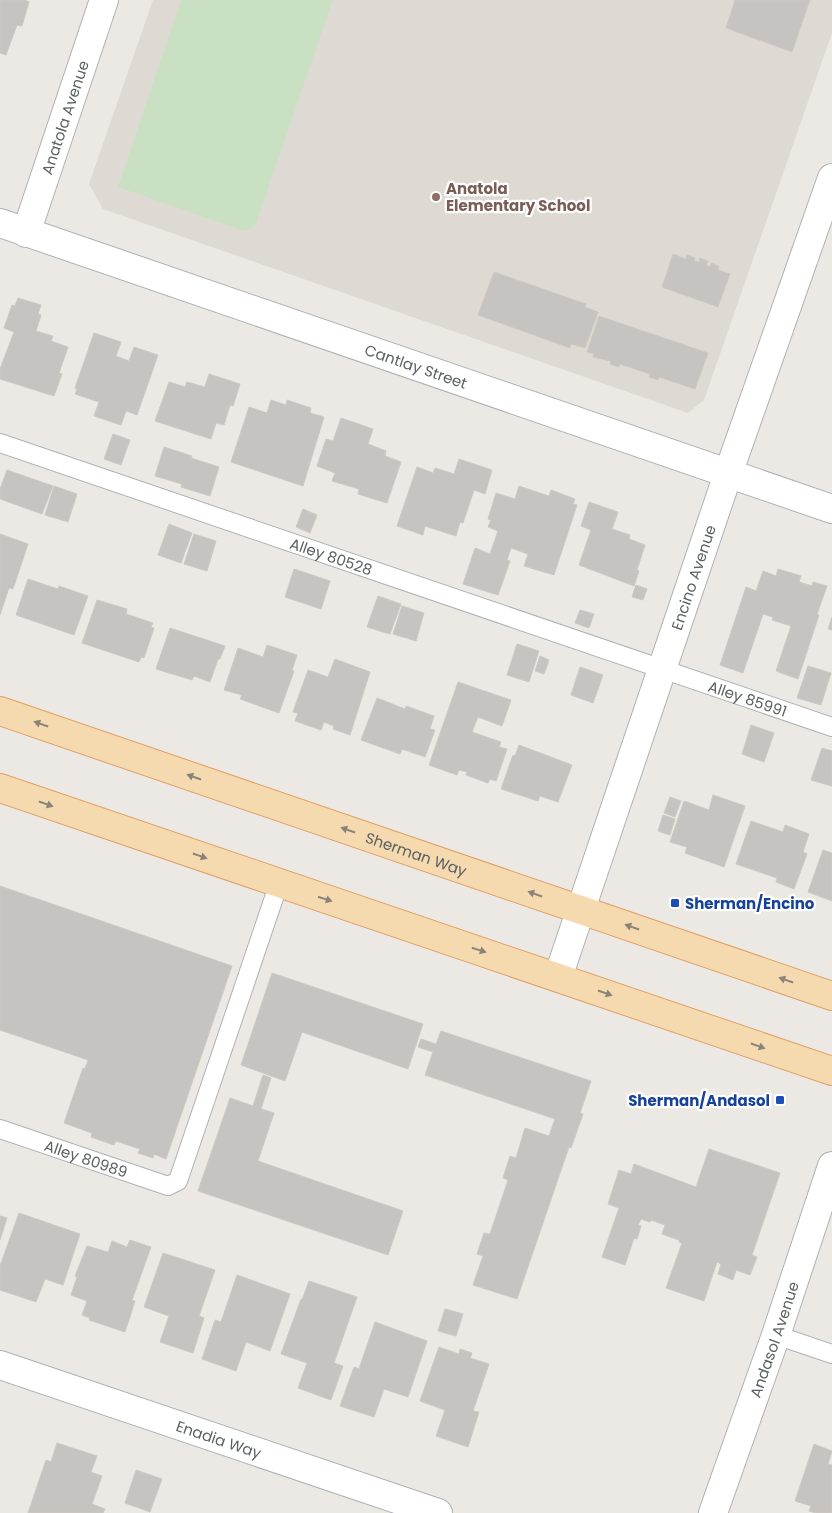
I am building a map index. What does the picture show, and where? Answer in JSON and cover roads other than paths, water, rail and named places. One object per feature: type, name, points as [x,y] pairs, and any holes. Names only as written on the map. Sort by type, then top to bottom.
[{"type":"main road","name":"Sherman Way","points":[[0,710],[832,996]]},
{"type":"main road","points":[[0,788],[832,1071]]},
{"type":"street","name":"Anatola Avenue","points":[[26,233],[104,0]]},
{"type":"street","name":"Encino Avenue","points":[[558,977],[728,474],[832,178]]},
{"type":"street","name":"Cantlay Street","points":[[0,223],[832,509]]},
{"type":"street","name":"Andasol Avenue","points":[[713,1513],[776,1335],[832,1166]]},
{"type":"street","name":"Enadia Way","points":[[0,1365],[438,1513]]},
{"type":"lane","name":"Alley 80528","points":[[0,443],[662,669]]},
{"type":"lane","name":"Alley 85991","points":[[662,669],[832,728]]},
{"type":"lane","name":"Alley 80989","points":[[0,1129],[168,1186],[178,1181],[279,883]]},
{"type":"lane","points":[[776,1335],[832,1354]]},
{"type":"place","name":"Anatola Elementary School","points":[[436,197]]},
{"type":"place","name":"Sherman/Encino","points":[[675,903]]},
{"type":"place","name":"Sherman/Andasol","points":[[780,1100]]}]
